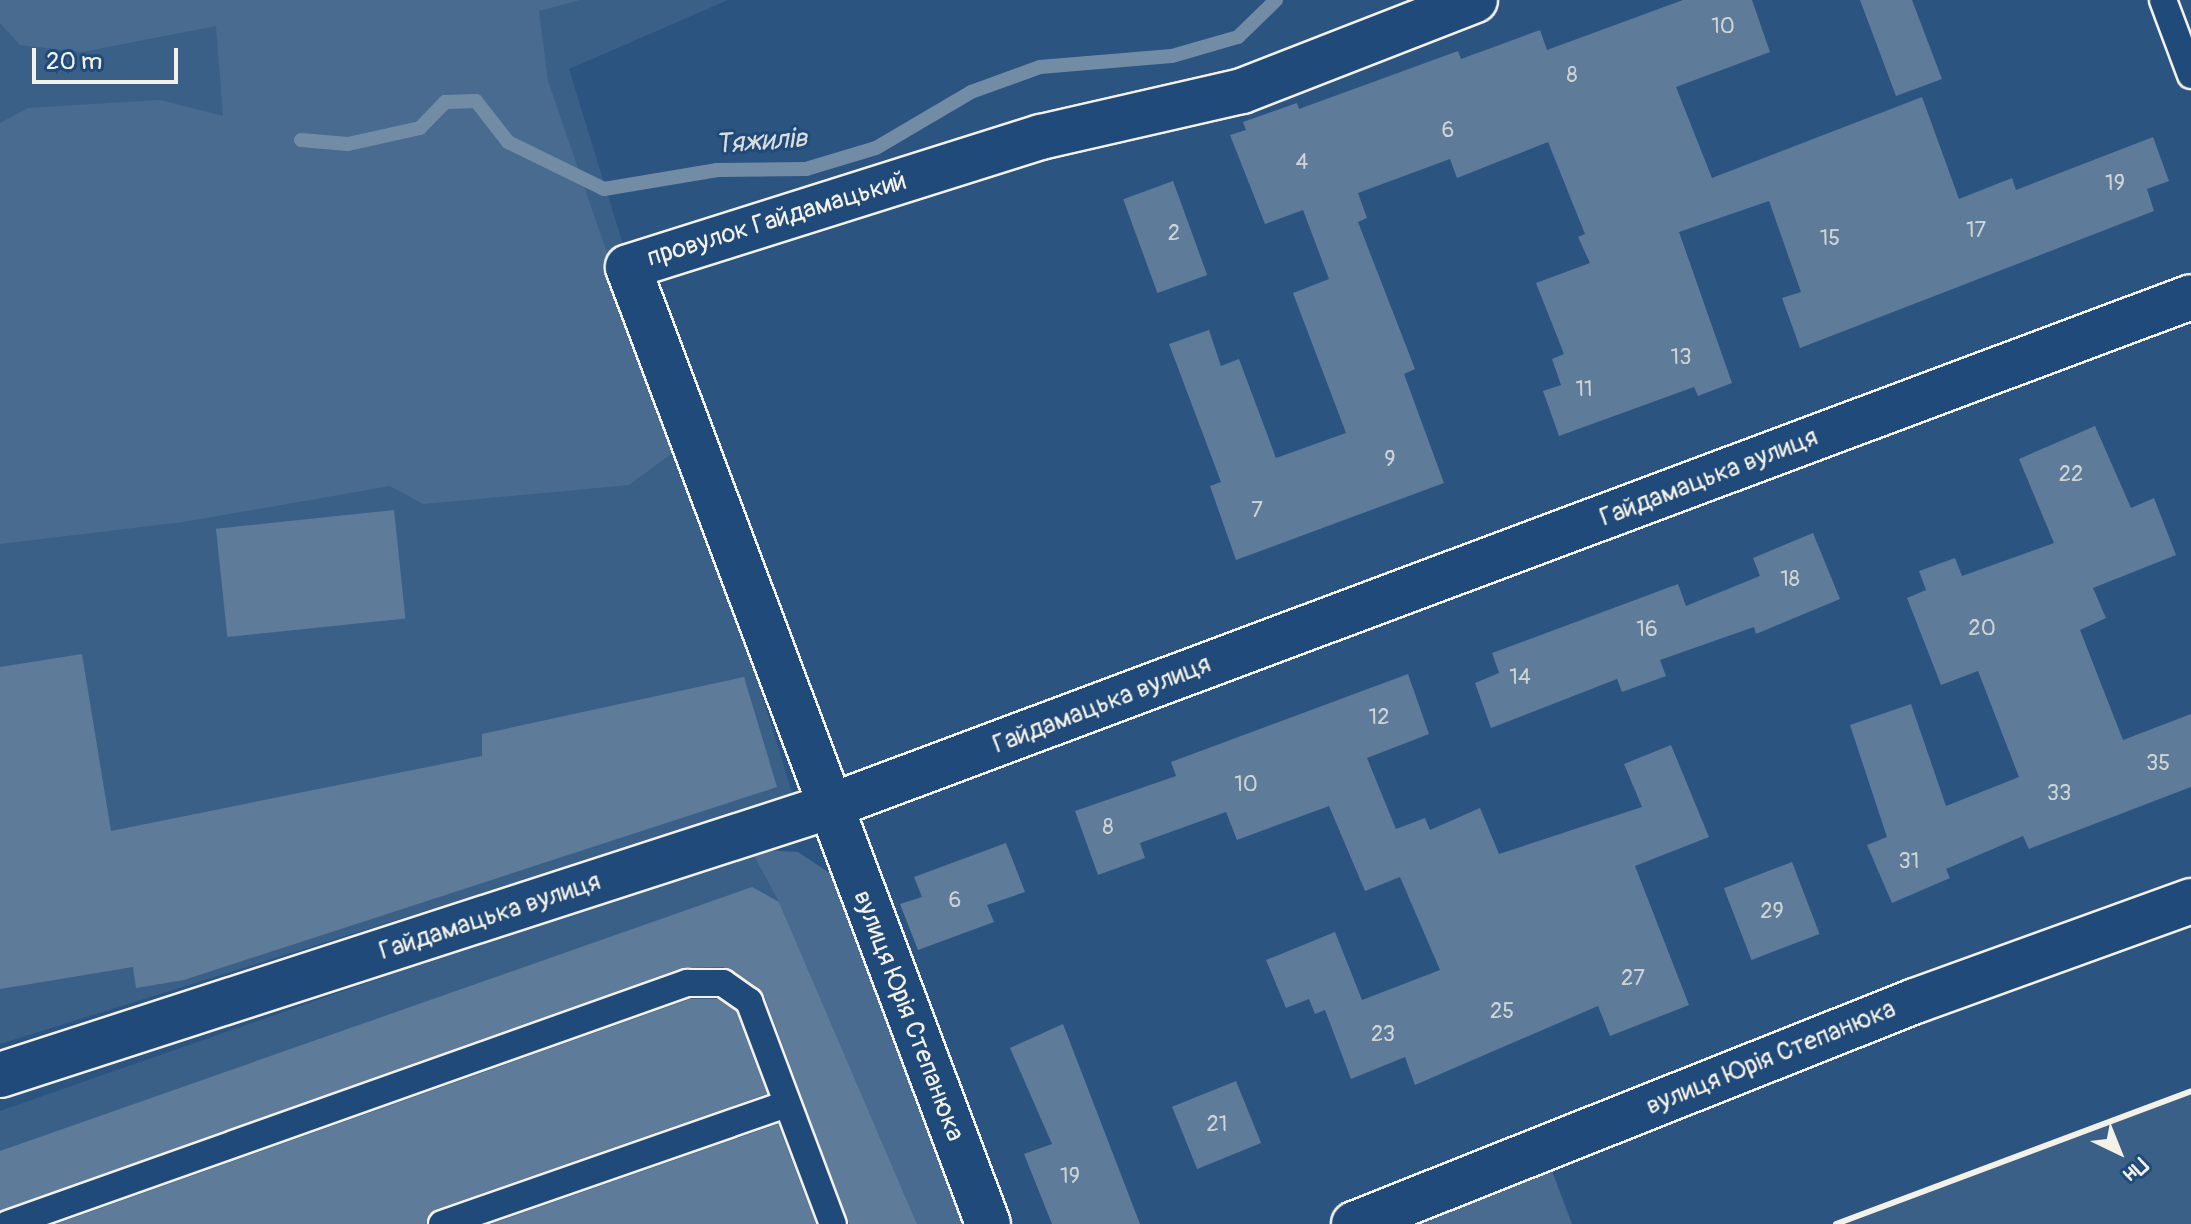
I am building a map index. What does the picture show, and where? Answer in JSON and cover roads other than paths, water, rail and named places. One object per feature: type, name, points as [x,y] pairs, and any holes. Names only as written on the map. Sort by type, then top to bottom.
[{"type":"street","name":"провулок Гайдамацький","points":[[828,807],[628,267],[1041,137],[1242,91],[1475,0]]},
{"type":"street","name":"Гайдамацька вулиця","points":[[0,1075],[828,807],[2191,297]]},
{"type":"street","name":"вулиця Юрія Степанюка","points":[[828,807],[988,1224]]},
{"type":"street","name":"вулиця Юрія Степанюка","points":[[1354,1224],[1915,1001],[2191,901]]},
{"type":"lane","points":[[2163,0],[2191,75]]},
{"type":"lane","points":[[8,1224],[687,983],[723,983],[749,1001],[833,1224]]},
{"type":"lane","points":[[442,1224],[787,1104]]},
{"type":"waterway","name":"Тяжилів","points":[[301,140],[348,144],[420,128],[445,102],[476,101],[508,142],[604,189],[717,170],[806,169],[876,148],[971,92],[1040,67],[1172,56],[1238,37],[1276,0]]},
{"type":"railway","points":[[1836,1224],[2191,1091]]}]
